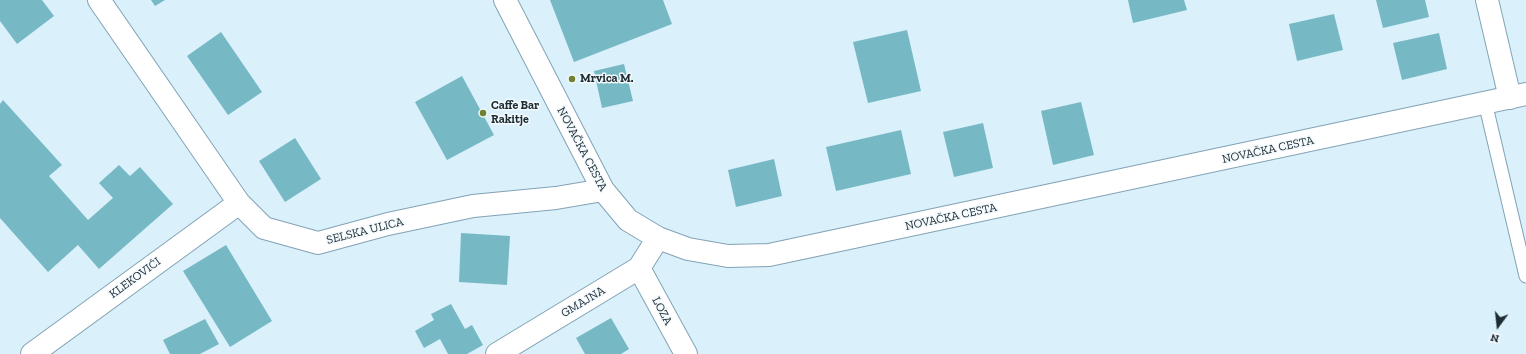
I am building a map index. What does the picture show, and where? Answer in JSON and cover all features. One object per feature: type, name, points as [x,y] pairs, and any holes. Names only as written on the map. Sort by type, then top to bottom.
[{"type":"street","name":"SELSKA ULICA","points":[[99,0],[239,203],[264,228],[318,243],[388,224],[473,206],[556,198],[604,190]]},
{"type":"street","name":"NOVAČKA CESTA","points":[[505,0],[604,190],[628,220],[658,238],[688,248],[728,256],[769,255],[1518,96]]},
{"type":"street","points":[[1487,0],[1518,96]]},
{"type":"street","name":"KLEKOVIĆI","points":[[32,354],[239,203]]},
{"type":"street","name":"GMAJNA","points":[[497,354],[639,268],[658,238]]},
{"type":"street","name":"LOZA","points":[[639,268],[686,354]]},
{"type":"lane","points":[[1485,102],[1526,276]]},
{"type":"building","points":[[0,0],[42,0],[54,16],[17,44],[0,21]]},
{"type":"building","points":[[151,0],[165,0],[155,6]]},
{"type":"building","points":[[550,0],[663,0],[672,24],[574,62]]},
{"type":"building","points":[[1128,0],[1184,0],[1187,10],[1133,23]]},
{"type":"building","points":[[1376,0],[1425,0],[1429,17],[1383,28]]},
{"type":"building","points":[[1334,14],[1343,50],[1297,61],[1289,24]]},
{"type":"building","points":[[907,30],[921,91],[868,103],[853,42]]},
{"type":"building","points":[[221,32],[262,92],[228,115],[187,56]]},
{"type":"building","points":[[1439,33],[1447,69],[1402,80],[1393,43]]},
{"type":"building","points":[[624,64],[633,101],[602,108],[594,71]]},
{"type":"building","points":[[462,76],[494,135],[447,160],[415,102]]},
{"type":"building","points":[[3,100],[62,165],[49,176],[88,220],[113,198],[99,183],[119,165],[130,176],[140,167],[173,204],[99,269],[78,245],[48,272],[0,218],[0,104]]},
{"type":"building","points":[[1081,102],[1094,155],[1053,165],[1041,111]]},
{"type":"building","points":[[983,123],[993,168],[954,177],[943,132]]},
{"type":"building","points":[[901,130],[911,174],[836,191],[826,147]]},
{"type":"building","points":[[295,138],[321,179],[285,202],[259,161]]},
{"type":"building","points":[[774,159],[782,196],[736,207],[728,170]]},
{"type":"building","points":[[461,233],[510,236],[507,285],[459,282]]},
{"type":"building","points":[[226,245],[272,321],[230,347],[183,271]]},
{"type":"building","points":[[451,304],[465,329],[472,325],[483,345],[467,354],[448,354],[440,339],[424,348],[415,331],[434,320],[431,314]]},
{"type":"building","points":[[611,318],[629,349],[621,354],[585,354],[576,338]]},
{"type":"building","points":[[205,319],[219,344],[200,354],[170,354],[163,340]]},
{"type":"place","name":"Mrvica M.","points":[[572,79]]},
{"type":"place","name":"Caffe Bar Rakitje","points":[[483,113]]}]
